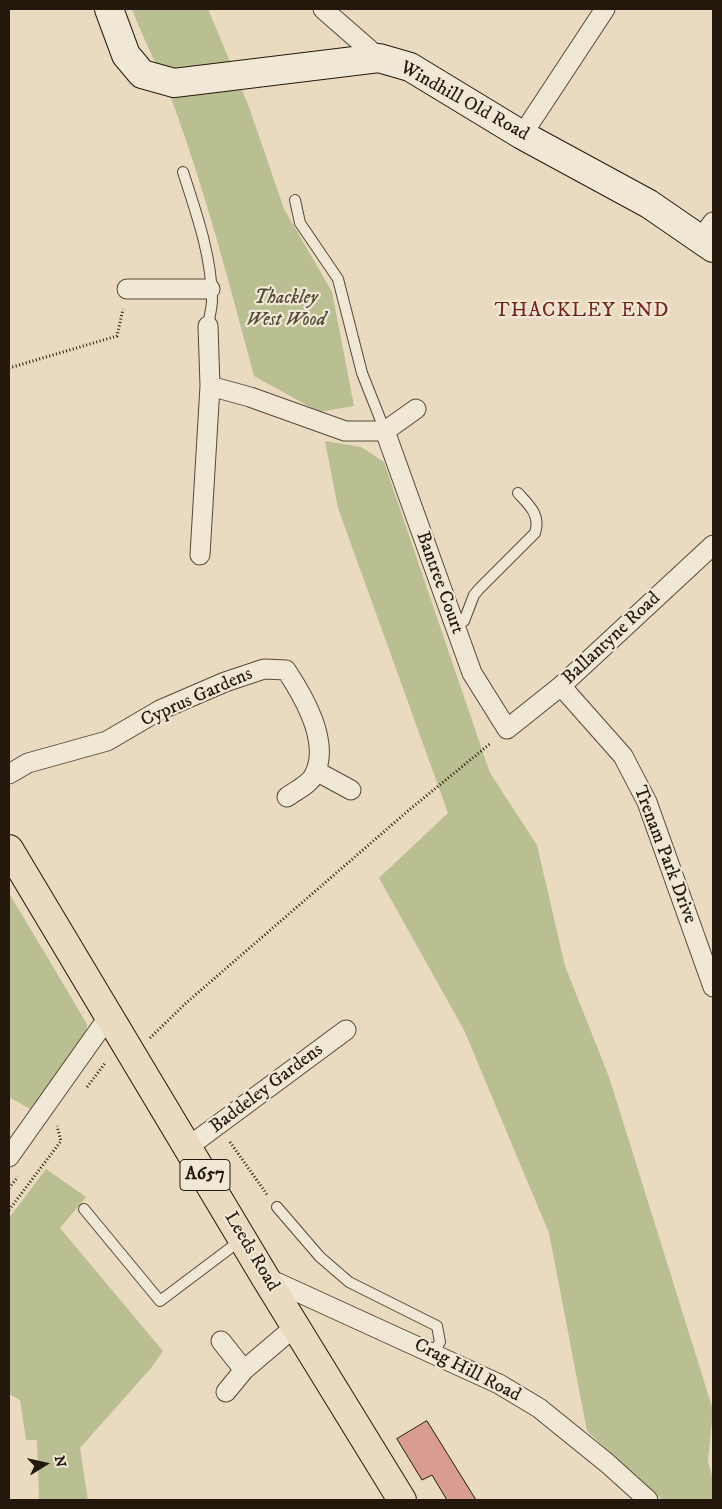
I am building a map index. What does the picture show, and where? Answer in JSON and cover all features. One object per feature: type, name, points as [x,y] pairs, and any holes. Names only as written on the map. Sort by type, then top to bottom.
[{"type":"main road","name":"Leeds Road","points":[[9,849],[265,1277],[297,1325],[402,1500]]},
{"type":"street","name":"Windhill Old Road","points":[[109,9],[126,55],[142,74],[174,83],[379,58],[410,67],[522,135],[709,236]]},
{"type":"street","points":[[323,9],[379,58]]},
{"type":"street","points":[[522,135],[605,9]]},
{"type":"street","points":[[127,289],[210,289]]},
{"type":"street","points":[[200,555],[210,386],[208,326]]},
{"type":"street","points":[[210,386],[250,397],[345,431],[385,431],[416,409]]},
{"type":"street","name":"Bantree Court","points":[[385,431],[472,673],[507,730]]},
{"type":"street","name":"Ballantyne Road","points":[[507,730],[561,686],[713,545]]},
{"type":"street","name":"Cyprus Gardens","points":[[9,774],[28,763],[107,741],[160,710],[225,682],[264,669],[286,670],[301,693],[318,738],[319,762],[316,771]]},
{"type":"street","name":"Trenam Park Drive","points":[[561,686],[623,756],[647,802],[713,987]]},
{"type":"street","points":[[287,796],[314,777],[316,771],[351,790]]},
{"type":"street","points":[[9,1157],[109,1016]]},
{"type":"street","name":"Baddeley Gardens","points":[[188,1147],[346,1030]]},
{"type":"street","name":"Crag Hill Road","points":[[265,1277],[499,1384],[539,1408],[607,1463],[648,1500]]},
{"type":"street","points":[[226,1392],[244,1370],[297,1325]]},
{"type":"street","points":[[222,1341],[244,1370]]},
{"type":"lane","points":[[183,172],[201,227],[212,299],[208,326]]},
{"type":"lane","points":[[295,200],[300,223],[338,279],[362,373],[385,431]]},
{"type":"lane","points":[[454,626],[464,621],[474,595],[479,589],[535,533],[537,527],[534,511],[518,493]]},
{"type":"lane","points":[[277,1207],[320,1256],[349,1282],[437,1326],[440,1342],[433,1353]]},
{"type":"lane","points":[[84,1209],[160,1301],[243,1239]]},
{"type":"path","points":[[9,368],[117,336],[127,289]]},
{"type":"path","points":[[132,1055],[186,1003],[402,817],[507,730]]},
{"type":"path","points":[[218,1125],[255,1179],[277,1207]]},
{"type":"path","points":[[9,1210],[61,1141],[57,1126]]},
{"type":"green space","name":"Thackley West Wood","points":[[132,9],[208,9],[249,107],[284,209],[332,292],[354,406],[319,412],[254,376],[217,240],[186,139],[169,94]]},
{"type":"green space","points":[[325,441],[361,447],[384,462],[490,773],[537,845],[565,966],[609,1077],[713,1410],[708,1462],[713,1478],[713,1500],[663,1500],[587,1431],[549,1233],[464,1030],[379,878],[448,813],[338,508]]},
{"type":"green space","points":[[9,893],[87,1024],[86,1040],[34,1111],[9,1097]]},
{"type":"green space","points":[[46,1169],[86,1197],[60,1228],[163,1351],[151,1368],[80,1448],[88,1500],[39,1500],[37,1440],[26,1440],[20,1400],[9,1394],[9,1218]]},
{"type":"building","points":[[427,1421],[476,1500],[447,1500],[432,1475],[422,1480],[397,1439]]},
{"type":"district","name":"THACKLEY END","points":[[582,312]]}]
